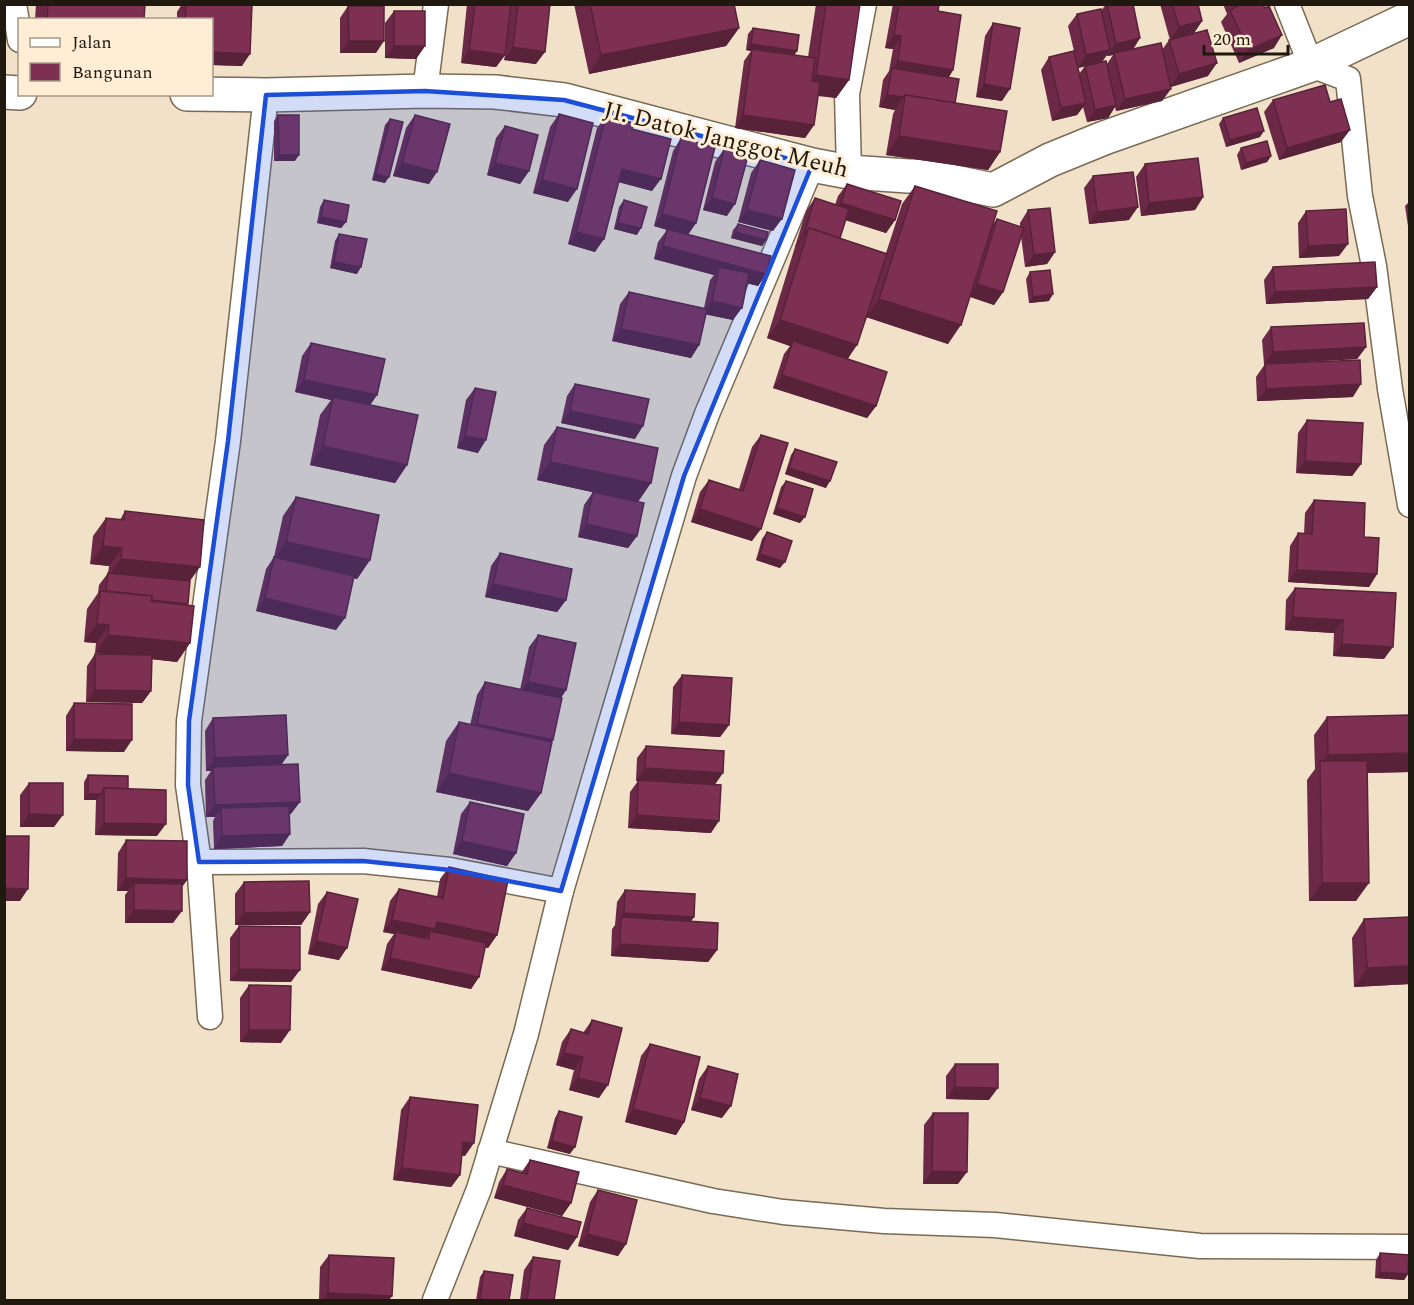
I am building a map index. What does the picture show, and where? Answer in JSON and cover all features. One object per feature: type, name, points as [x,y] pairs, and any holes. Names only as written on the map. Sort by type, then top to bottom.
[{"type":"street","points":[[14,4],[18,28]]},
{"type":"street","points":[[425,91],[435,4]]},
{"type":"street","points":[[849,172],[847,94],[864,4]]},
{"type":"street","points":[[1287,4],[1311,65],[1348,79],[1360,196],[1374,266],[1390,389],[1410,505]]},
{"type":"street","name":"JI. Datok Janggot Meuh","points":[[213,94],[495,92],[564,100],[812,165],[849,172],[926,176],[993,190],[1050,160],[1104,138],[1311,65],[1410,18]]},
{"type":"street","points":[[210,1017],[199,862],[188,785],[189,720],[228,441],[266,95]]},
{"type":"street","points":[[435,1300],[479,1189],[526,1034],[561,891],[684,476],[707,414],[812,165]]},
{"type":"street","points":[[199,862],[363,861],[450,870],[561,891]]},
{"type":"street","points":[[490,1150],[701,1199],[783,1212],[884,1221],[995,1225],[1200,1246],[1410,1247]]},
{"type":"highlighted area","points":[[425,91],[564,100],[812,165],[684,476],[561,891],[450,870],[363,861],[199,862],[188,785],[189,721],[228,441],[266,95]]},
{"type":"building","points":[[48,4],[145,4],[144,18],[47,18]]},
{"type":"building","points":[[186,4],[252,4],[250,54],[213,52],[213,18],[185,18]]},
{"type":"building","points":[[475,4],[511,4],[505,55],[469,50]]},
{"type":"building","points":[[518,4],[550,4],[545,52],[513,47]]},
{"type":"building","points":[[590,4],[734,4],[739,28],[601,55]]},
{"type":"building","points":[[826,4],[860,4],[849,80],[816,75]]},
{"type":"building","points":[[899,4],[939,4],[938,11],[961,15],[953,70],[898,61],[901,36],[894,35]]},
{"type":"building","points":[[1107,4],[1133,4],[1140,38],[1116,44]]},
{"type":"building","points":[[1172,4],[1198,4],[1202,21],[1179,27]]},
{"type":"building","points":[[1237,4],[1263,4],[1265,8],[1269,6],[1282,35],[1248,50],[1230,10],[1238,6]]},
{"type":"building","points":[[348,6],[384,6],[384,41],[349,41]]},
{"type":"building","points":[[1101,9],[1110,50],[1086,55],[1077,14]]},
{"type":"building","points":[[394,11],[425,11],[425,46],[394,46]]},
{"type":"building","points":[[993,23],[1020,28],[1010,89],[984,84]]},
{"type":"building","points":[[753,28],[799,35],[797,51],[751,44]]},
{"type":"building","points":[[1207,30],[1217,63],[1179,74],[1169,40]]},
{"type":"building","points":[[1161,43],[1171,89],[1125,99],[1114,53]]},
{"type":"building","points":[[752,49],[815,58],[812,81],[820,82],[814,125],[743,115]]},
{"type":"building","points":[[1074,51],[1086,103],[1061,108],[1049,57]]},
{"type":"building","points":[[1106,61],[1116,105],[1095,110],[1085,66]]},
{"type":"building","points":[[892,68],[959,79],[955,103],[905,95],[904,97],[887,95]]},
{"type":"building","points":[[1325,85],[1330,102],[1341,99],[1350,130],[1287,148],[1273,100]]},
{"type":"building","points":[[905,95],[1007,111],[1000,152],[899,136]]},
{"type":"building","points":[[1257,108],[1264,131],[1230,140],[1223,118]]},
{"type":"building","points":[[559,114],[593,123],[577,189],[542,180]]},
{"type":"building","points":[[278,115],[299,115],[299,155],[279,155]]},
{"type":"building","points":[[415,115],[450,124],[437,172],[402,163]]},
{"type":"building","points":[[606,116],[634,123],[632,129],[671,139],[661,179],[622,169],[604,239],[576,232]]},
{"type":"building","points":[[390,119],[403,122],[389,177],[376,174]]},
{"type":"building","points":[[505,126],[538,135],[529,171],[495,163]]},
{"type":"building","points":[[681,138],[715,147],[696,223],[662,214]]},
{"type":"building","points":[[1267,141],[1271,156],[1246,163],[1241,148]]},
{"type":"building","points":[[724,149],[748,156],[735,204],[712,198]]},
{"type":"building","points":[[1198,158],[1203,197],[1149,203],[1145,164]]},
{"type":"building","points":[[760,160],[795,170],[782,219],[747,210]]},
{"type":"building","points":[[1133,172],[1138,207],[1097,212],[1093,176]]},
{"type":"building","points":[[847,184],[901,201],[895,220],[841,203]]},
{"type":"building","points":[[915,186],[997,211],[961,325],[879,299]]},
{"type":"building","points":[[815,198],[849,209],[840,238],[809,228],[804,234]]},
{"type":"building","points":[[324,200],[349,205],[346,222],[321,217]]},
{"type":"building","points":[[624,200],[647,207],[641,228],[618,223]]},
{"type":"building","points":[[1050,208],[1055,252],[1034,255],[1028,210]]},
{"type":"building","points":[[1346,209],[1348,244],[1308,246],[1306,211]]},
{"type":"building","points":[[997,219],[1024,228],[1003,292],[977,284]]},
{"type":"building","points":[[738,224],[768,232],[766,240],[736,232]]},
{"type":"building","points":[[809,228],[887,254],[857,345],[780,320]]},
{"type":"building","points":[[667,229],[771,256],[766,274],[663,246]]},
{"type":"building","points":[[339,234],[367,239],[361,267],[334,262]]},
{"type":"building","points":[[1375,262],[1377,287],[1275,292],[1273,267]]},
{"type":"building","points":[[719,267],[749,273],[742,308],[712,301]]},
{"type":"building","points":[[1050,270],[1053,294],[1033,297],[1030,272]]},
{"type":"building","points":[[629,292],[707,309],[699,345],[621,329]]},
{"type":"building","points":[[1364,323],[1366,347],[1273,352],[1271,327]]},
{"type":"building","points":[[793,341],[887,372],[876,406],[782,375]]},
{"type":"building","points":[[311,343],[385,359],[377,395],[304,380]]},
{"type":"building","points":[[1360,360],[1361,384],[1266,389],[1265,364]]},
{"type":"building","points":[[575,384],[649,399],[643,426],[570,411]]},
{"type":"building","points":[[475,388],[496,392],[486,440],[465,436]]},
{"type":"building","points":[[333,397],[418,415],[407,465],[323,446]]},
{"type":"building","points":[[1307,420],[1363,423],[1361,464],[1305,461]]},
{"type":"building","points":[[557,427],[658,448],[651,483],[550,462]]},
{"type":"building","points":[[761,435],[788,443],[761,529],[700,509],[709,480],[743,491]]},
{"type":"building","points":[[795,449],[837,462],[830,481],[789,468]]},
{"type":"building","points":[[786,481],[813,489],[805,517],[777,508]]},
{"type":"building","points":[[593,492],[644,503],[637,536],[586,524]]},
{"type":"building","points":[[296,497],[379,515],[370,560],[286,542]]},
{"type":"building","points":[[1314,500],[1365,503],[1364,537],[1379,538],[1377,574],[1297,570],[1298,533],[1312,534]]},
{"type":"building","points":[[125,511],[204,520],[200,567],[121,559],[122,548],[103,546],[106,518],[124,520]]},
{"type":"building","points":[[767,532],[792,541],[785,562],[760,554]]},
{"type":"building","points":[[500,553],[572,569],[566,600],[493,584]]},
{"type":"building","points":[[274,557],[354,576],[345,618],[265,598]]},
{"type":"building","points":[[108,573],[190,581],[188,604],[151,600],[152,596],[106,591]]},
{"type":"building","points":[[1295,588],[1396,593],[1393,647],[1342,644],[1343,620],[1293,617]]},
{"type":"building","points":[[100,591],[152,596],[151,601],[194,606],[190,643],[108,635],[109,625],[97,624]]},
{"type":"building","points":[[538,635],[576,643],[566,690],[528,682]]},
{"type":"building","points":[[95,654],[152,655],[151,691],[95,690]]},
{"type":"building","points":[[682,675],[732,678],[729,725],[679,722]]},
{"type":"building","points":[[485,682],[562,698],[553,740],[477,724]]},
{"type":"building","points":[[74,703],[132,704],[132,740],[74,739]]},
{"type":"building","points":[[286,715],[288,755],[215,758],[213,718]]},
{"type":"building","points":[[1410,715],[1410,753],[1328,755],[1327,717]]},
{"type":"building","points":[[459,722],[552,742],[541,793],[449,773]]},
{"type":"building","points":[[646,746],[724,751],[723,773],[645,768]]},
{"type":"building","points":[[1320,761],[1367,761],[1369,883],[1322,883]]},
{"type":"building","points":[[298,764],[300,802],[215,805],[213,767]]},
{"type":"building","points":[[88,775],[128,776],[128,789],[104,788],[101,794],[88,794]]},
{"type":"building","points":[[638,780],[721,785],[719,821],[637,815]]},
{"type":"building","points":[[29,783],[63,783],[63,815],[29,814]]},
{"type":"building","points":[[104,788],[166,790],[166,824],[104,823]]},
{"type":"building","points":[[470,802],[524,814],[516,853],[462,841]]},
{"type":"building","points":[[289,806],[290,834],[222,836],[221,808]]},
{"type":"building","points":[[4,836],[29,836],[28,889],[4,888]]},
{"type":"building","points":[[126,840],[187,841],[187,880],[126,878]]},
{"type":"building","points":[[449,867],[508,880],[497,935],[437,922],[435,929],[392,920],[399,889],[443,898]]},
{"type":"building","points":[[309,881],[310,912],[244,913],[244,882]]},
{"type":"building","points":[[134,883],[182,884],[182,911],[134,910]]},
{"type":"building","points":[[625,890],[695,894],[694,917],[624,913]]},
{"type":"building","points":[[327,892],[358,899],[347,948],[316,941]]},
{"type":"building","points":[[621,917],[718,923],[717,950],[620,944]]},
{"type":"building","points":[[1410,917],[1410,966],[1367,968],[1364,919]]},
{"type":"building","points":[[239,926],[300,927],[300,970],[239,969]]},
{"type":"building","points":[[430,931],[486,943],[479,977],[390,958],[396,932],[429,939]]},
{"type":"building","points":[[249,985],[291,986],[290,1030],[249,1030]]},
{"type":"building","points":[[592,1020],[622,1028],[608,1085],[578,1078],[583,1057],[564,1053],[571,1029],[588,1034]]},
{"type":"building","points":[[650,1044],[700,1057],[684,1122],[633,1109]]},
{"type":"building","points":[[955,1064],[998,1064],[998,1088],[955,1087]]},
{"type":"building","points":[[708,1066],[738,1074],[731,1106],[700,1098]]},
{"type":"building","points":[[410,1097],[478,1105],[474,1143],[463,1142],[460,1175],[402,1168]]},
{"type":"building","points":[[559,1111],[582,1117],[575,1147],[552,1141]]},
{"type":"building","points":[[933,1113],[968,1113],[967,1172],[932,1171]]},
{"type":"building","points":[[530,1160],[579,1172],[571,1203],[503,1185],[507,1169],[527,1174]]},
{"type":"building","points":[[598,1190],[637,1200],[626,1244],[587,1234]]},
{"type":"building","points":[[527,1208],[581,1222],[577,1237],[523,1223]]},
{"type":"building","points":[[1380,1253],[1409,1255],[1408,1274],[1380,1272]]},
{"type":"building","points":[[329,1255],[394,1258],[392,1296],[328,1293]]},
{"type":"building","points":[[533,1257],[560,1261],[554,1300],[527,1300]]},
{"type":"building","points":[[484,1271],[513,1275],[509,1300],[480,1299]]}]
